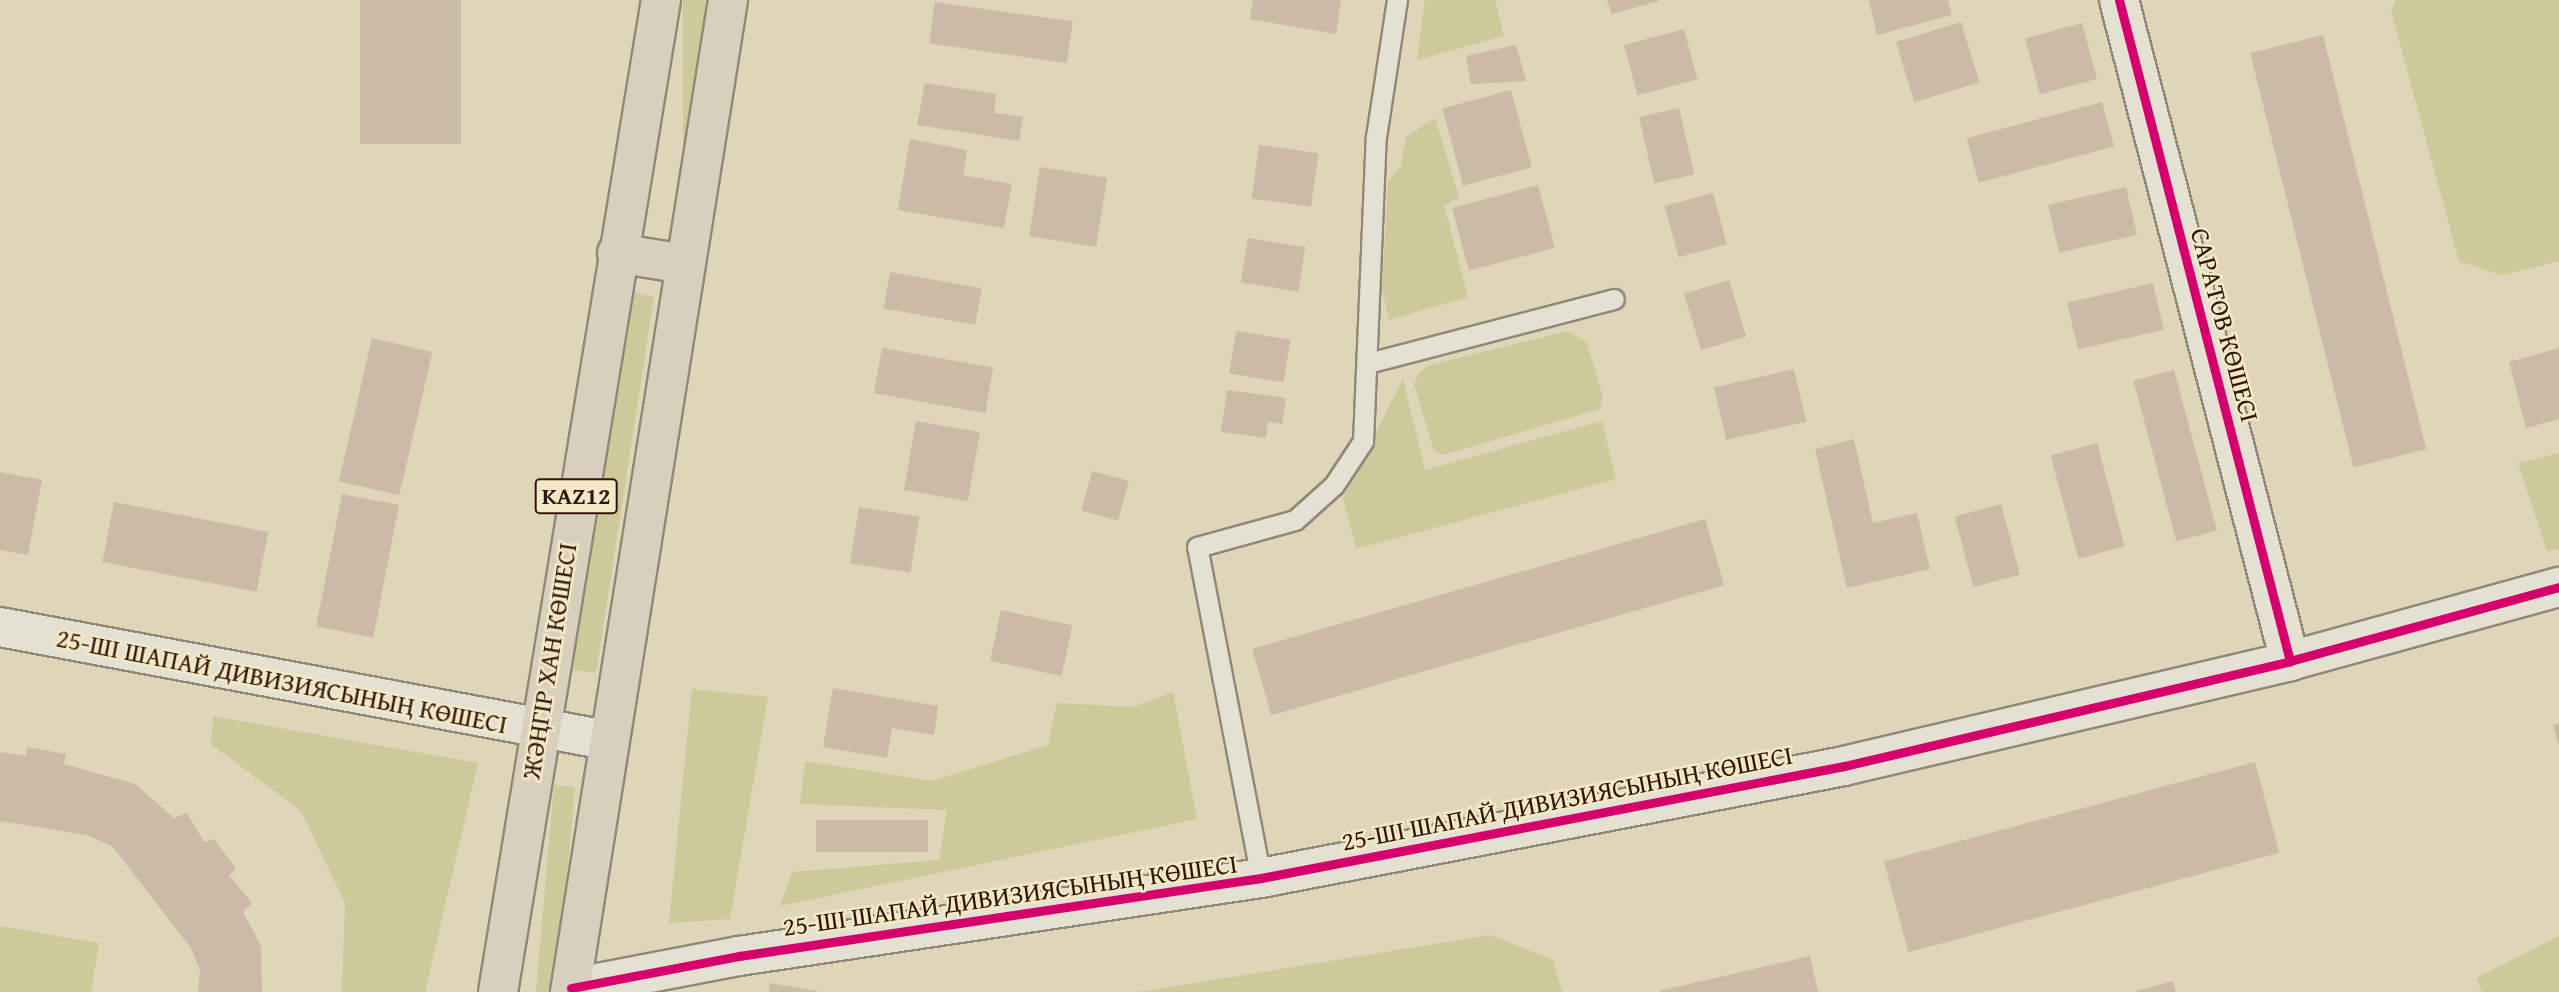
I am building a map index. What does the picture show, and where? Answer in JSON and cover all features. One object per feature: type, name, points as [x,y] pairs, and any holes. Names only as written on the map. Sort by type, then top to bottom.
[{"type":"main road","name":"ЖӘҢГІР ХАН КӨШЕСІ","points":[[498,992],[537,728],[661,0]]},
{"type":"main road","name":"KAZ12","points":[[570,990],[606,740],[728,0]]},
{"type":"main road","points":[[617,253],[684,264]]},
{"type":"street","name":"САРАТОВ КӨШЕСІ","points":[[2119,0],[2290,661]]},
{"type":"street","name":"25-ШІ ШАПАЙ ДИВИЗИЯСЫНЫҢ КӨШЕСІ","points":[[570,990],[739,956],[1261,878],[1844,766],[2290,661],[2559,587]]},
{"type":"street","name":"25-ШІ ШАПАЙ ДИВИЗИЯСЫНЫҢ КӨШЕСІ","points":[[0,627],[606,740]]},
{"type":"lane","points":[[1261,878],[1196,547],[1294,520],[1334,485],[1363,441],[1376,137],[1397,0]]},
{"type":"lane","points":[[1368,363],[1614,299]]},
{"type":"shaded area","points":[[683,0],[705,0],[705,222],[683,222]]},
{"type":"shaded area","points":[[1425,0],[1495,0],[1504,36],[1417,60]]},
{"type":"shaded area","points":[[2396,0],[2559,0],[2559,261],[2502,275],[2459,261],[2391,11]]},
{"type":"shaded area","points":[[1435,118],[1459,197],[1444,206],[1468,297],[1389,320],[1382,289],[1388,182],[1401,166],[1406,137]]},
{"type":"shaded area","points":[[634,292],[654,297],[596,673],[572,670]]},
{"type":"shaded area","points":[[1568,331],[1587,343],[1603,397],[1600,409],[1443,455],[1434,451],[1414,384],[1419,373],[1430,365]]},
{"type":"shaded area","points":[[1403,379],[1425,470],[1602,421],[1616,479],[1356,549],[1343,498]]},
{"type":"shaded area","points":[[2559,453],[2559,549],[2547,551],[2518,463]]},
{"type":"shaded area","points":[[692,689],[768,697],[730,919],[669,923]]},
{"type":"shaded area","points":[[1173,692],[1197,819],[780,906],[792,872],[939,860],[947,810],[800,804],[805,761],[932,781],[1048,745],[1057,703],[1133,707]]},
{"type":"shaded area","points":[[213,716],[478,763],[425,992],[342,992],[345,903],[301,811],[211,744]]},
{"type":"shaded area","points":[[554,785],[575,787],[557,992],[536,992]]},
{"type":"shaded area","points":[[0,926],[99,943],[91,992],[0,992]]},
{"type":"shaded area","points":[[1490,935],[1553,960],[1562,992],[1139,992]]},
{"type":"shaded area","points":[[2559,936],[2559,992],[2482,992],[2476,978]]},
{"type":"building","points":[[360,0],[461,0],[461,144],[360,144]]},
{"type":"building","points":[[1253,0],[1341,0],[1336,34],[1250,19]]},
{"type":"building","points":[[1607,0],[1658,0],[1659,1],[1612,14]]},
{"type":"building","points":[[1869,0],[1948,0],[1952,15],[1877,35]]},
{"type":"building","points":[[935,2],[1073,21],[1067,63],[929,44]]},
{"type":"building","points":[[1961,22],[1979,82],[1914,102],[1896,42]]},
{"type":"building","points":[[2082,23],[2097,79],[2040,94],[2025,38]]},
{"type":"building","points":[[1684,29],[1697,79],[1638,95],[1624,45]]},
{"type":"building","points":[[2323,35],[2426,449],[2354,467],[2250,53]]},
{"type":"building","points":[[1516,45],[1526,81],[1471,84],[1466,56]]},
{"type":"building","points":[[925,83],[996,94],[994,113],[1023,117],[1019,141],[917,125]]},
{"type":"building","points":[[1511,90],[1532,167],[1463,186],[1442,108]]},
{"type":"building","points":[[2102,102],[2114,146],[1979,183],[1967,138]]},
{"type":"building","points":[[1679,108],[1694,174],[1654,183],[1639,117]]},
{"type":"building","points":[[910,139],[967,150],[963,175],[1012,184],[1004,228],[898,210]]},
{"type":"building","points":[[1259,145],[1318,153],[1311,207],[1251,198]]},
{"type":"building","points":[[1040,167],[1107,178],[1096,247],[1029,236]]},
{"type":"building","points":[[1538,185],[1555,248],[1469,271],[1452,208]]},
{"type":"building","points":[[2126,187],[2137,235],[2059,253],[2048,205]]},
{"type":"building","points":[[1713,193],[1727,244],[1678,257],[1665,206]]},
{"type":"building","points":[[1248,238],[1305,247],[1298,292],[1241,282]]},
{"type":"building","points":[[890,272],[982,288],[975,325],[884,308]]},
{"type":"building","points":[[1729,280],[1746,336],[1701,350],[1684,294]]},
{"type":"building","points":[[2153,283],[2164,330],[2078,350],[2067,303]]},
{"type":"building","points":[[1236,331],[1290,340],[1284,382],[1229,373]]},
{"type":"building","points":[[372,338],[432,352],[399,495],[339,481]]},
{"type":"building","points":[[882,348],[993,368],[985,413],[874,393]]},
{"type":"building","points":[[2559,348],[2559,419],[2526,428],[2509,362]]},
{"type":"building","points":[[1794,369],[1806,422],[1726,440],[1714,387]]},
{"type":"building","points":[[2174,370],[2217,530],[2176,541],[2133,381]]},
{"type":"building","points":[[1227,390],[1286,398],[1282,424],[1268,422],[1266,438],[1221,432]]},
{"type":"building","points":[[916,421],[980,432],[968,501],[904,490]]},
{"type":"building","points":[[1854,439],[1873,523],[1917,513],[1930,569],[1847,588],[1815,449]]},
{"type":"building","points":[[2097,443],[2125,546],[2078,559],[2051,455]]},
{"type":"building","points":[[1092,471],[1129,481],[1118,520],[1081,511]]},
{"type":"building","points":[[0,472],[42,480],[28,555],[0,550]]},
{"type":"building","points":[[342,494],[399,505],[373,638],[316,627]]},
{"type":"building","points":[[114,502],[268,532],[256,592],[102,562]]},
{"type":"building","points":[[2001,504],[2020,575],[1974,587],[1955,516]]},
{"type":"building","points":[[859,507],[919,517],[910,573],[850,563]]},
{"type":"building","points":[[1705,519],[1724,585],[1271,715],[1252,649]]},
{"type":"building","points":[[1001,610],[1072,625],[1062,676],[990,661]]},
{"type":"building","points":[[833,688],[938,706],[934,735],[892,728],[887,758],[823,747]]},
{"type":"building","points":[[2559,724],[2559,743],[2558,743],[2553,725]]},
{"type":"building","points":[[27,747],[66,754],[64,764],[135,784],[174,818],[187,813],[204,842],[214,839],[236,869],[229,875],[252,903],[243,912],[261,946],[262,992],[198,992],[200,970],[191,948],[113,847],[87,835],[0,821],[0,752],[26,756]]},
{"type":"building","points":[[2255,762],[2279,853],[1908,952],[1884,861]]},
{"type":"building","points":[[816,820],[928,820],[928,852],[816,852]]},
{"type":"building","points":[[1810,956],[1818,992],[1659,991]]},
{"type":"building","points":[[2173,981],[2176,992],[2136,992],[2136,991]]},
{"type":"building","points":[[770,983],[817,991],[817,992],[769,992]]},
{"type":"cycle path","points":[[2119,0],[2290,661]]},
{"type":"cycle path","points":[[571,988],[739,956],[1261,878],[1844,766],[2290,661],[2559,587]]}]
